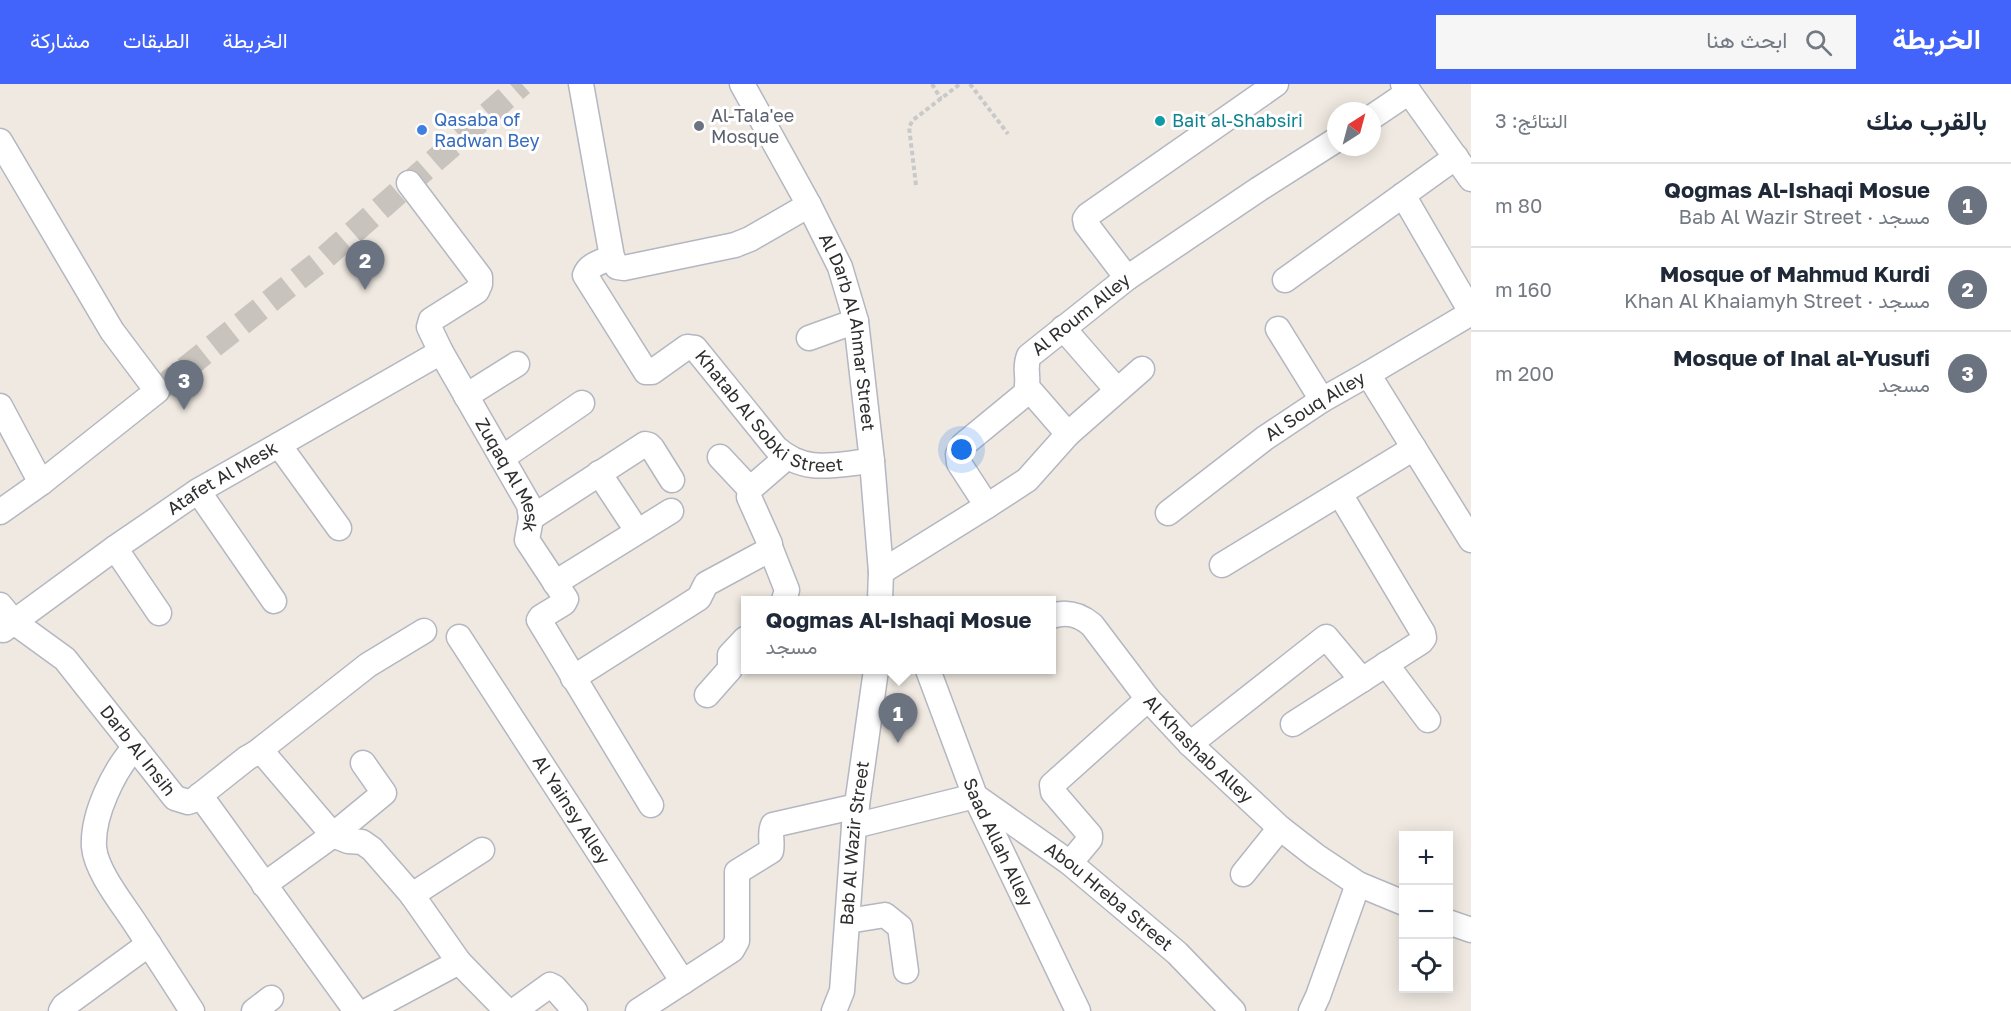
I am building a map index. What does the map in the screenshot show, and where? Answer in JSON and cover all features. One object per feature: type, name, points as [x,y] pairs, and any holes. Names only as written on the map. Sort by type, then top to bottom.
[{"type":"street","points":[[580,84],[614,265],[620,268],[735,245],[750,239],[809,205]]},
{"type":"street","name":"Al Darb Al Ahmar Street","points":[[742,84],[809,205],[840,267],[856,321],[872,461],[881,572],[880,596]]},
{"type":"street","points":[[1128,278],[1086,224],[1085,219],[1088,214],[1276,84]]},
{"type":"street","points":[[1381,109],[1406,88],[1471,179]]},
{"type":"street","points":[[0,141],[112,330],[157,391],[41,483],[0,512]]},
{"type":"street","name":"Al Roum Alley","points":[[1028,388],[1028,376],[1025,370],[1029,356],[1063,328],[1128,278],[1327,146]]},
{"type":"street","points":[[1285,280],[1456,158]]},
{"type":"street","name":"Zuqaq Al Mesk","points":[[409,183],[480,277],[477,291],[431,320],[429,327],[441,352],[529,504],[531,518],[527,540],[566,601],[540,617],[539,620],[651,805]]},
{"type":"street","points":[[1403,195],[1471,312]]},
{"type":"street","name":"Khatab Al Sobki Street","points":[[612,257],[591,266],[585,275],[643,370],[652,372],[687,347],[695,348],[776,448],[787,457],[799,464],[813,466],[872,461]]},
{"type":"street","name":"Al Souq Alley","points":[[1168,513],[1265,438],[1322,400],[1368,375],[1471,312]]},
{"type":"street","points":[[809,338],[856,321]]},
{"type":"street","points":[[1063,328],[1117,390]]},
{"type":"street","points":[[1278,329],[1322,400]]},
{"type":"street","name":"Atafet Al Mesk","points":[[5,620],[198,492],[441,352]]},
{"type":"street","points":[[466,396],[517,364]]},
{"type":"street","points":[[881,572],[1027,480],[1068,434],[1142,369]]},
{"type":"street","points":[[1368,375],[1471,540]]},
{"type":"street","points":[[987,506],[959,464],[958,454],[963,445],[1025,394],[1028,388],[1068,434]]},
{"type":"street","points":[[502,458],[582,404]]},
{"type":"street","points":[[0,405],[41,483]]},
{"type":"street","points":[[531,518],[645,444],[652,448],[672,480]]},
{"type":"street","points":[[279,445],[339,528]]},
{"type":"street","points":[[1222,566],[1414,448]]},
{"type":"street","points":[[720,457],[750,489]]},
{"type":"street","points":[[785,596],[787,590],[749,497],[750,489],[787,457]]},
{"type":"street","points":[[599,473],[630,520]]},
{"type":"street","points":[[198,492],[274,601]]},
{"type":"street","points":[[1293,724],[1424,638],[1340,494]]},
{"type":"street","points":[[555,583],[671,511]]},
{"type":"street","points":[[573,678],[699,598],[706,584],[767,551],[770,547]]},
{"type":"street","points":[[115,548],[159,613]]},
{"type":"street","name":"Al Khashab Alley","points":[[1056,615],[1063,613],[1084,618],[1092,625],[1148,699],[1190,744],[1280,828],[1358,884],[1399,901]]},
{"type":"street","name":"Darb Al Insih","points":[[5,620],[65,659],[175,798],[188,802],[256,753],[368,665],[424,631]]},
{"type":"street","name":"Al Yainsy Alley","points":[[459,637],[682,982]]},
{"type":"street","points":[[1190,744],[1326,637],[1362,680]]},
{"type":"street","points":[[707,695],[729,671],[731,666],[729,655],[741,643]]},
{"type":"street","points":[[1386,664],[1428,720]]},
{"type":"street","name":"Bab Al Wazir Street","points":[[834,1011],[842,991],[856,816],[881,674]]},
{"type":"street","name":"Saad Allah Alley","points":[[930,674],[975,796],[1078,1011]]},
{"type":"street","points":[[1070,863],[1090,839],[1090,835],[1053,792],[1052,785],[1148,699]]},
{"type":"street","points":[[135,747],[118,771],[100,808],[94,848],[99,864],[115,893],[192,1011]]},
{"type":"street","points":[[256,753],[264,753],[269,758],[333,835],[340,839],[368,845],[412,895],[459,962],[507,1011]]},
{"type":"street","points":[[264,885],[333,835],[384,794],[363,763]]},
{"type":"street","points":[[200,795],[356,1011]]},
{"type":"street","points":[[639,1011],[735,946],[737,941],[737,872],[771,851],[771,829],[776,823],[856,816],[975,796]]},
{"type":"street","name":"Abou Hreba Street","points":[[975,796],[1070,863],[1177,953],[1233,1011]]},
{"type":"street","points":[[1243,874],[1280,828]]},
{"type":"street","points":[[412,895],[482,850]]},
{"type":"street","points":[[1311,1011],[1358,884]]},
{"type":"street","points":[[848,921],[885,915],[893,920],[900,927],[906,971]]},
{"type":"street","points":[[1453,923],[1471,930]]},
{"type":"street","points":[[61,1011],[64,1006],[148,944]]},
{"type":"street","points":[[367,1011],[459,962]]},
{"type":"street","points":[[514,1011],[550,985],[575,1011]]},
{"type":"path","points":[[932,84],[941,99]]},
{"type":"path","points":[[916,185],[909,127],[913,120],[960,84]]},
{"type":"path","points":[[970,84],[1008,134]]},
{"type":"tunnel","points":[[157,391],[323,259],[522,84]]},
{"type":"place","name":"Bait al-Shabsiri","points":[[1160,121]]},
{"type":"place","name":"Al-Tala'ee Mosque","points":[[699,126]]},
{"type":"place","name":"Qasaba of Radwan Bey","points":[[422,130]]},
{"type":"place","name":"Mosque of Mahmud Kurdi","points":[[365,290]]},
{"type":"place","name":"Mosque of Inal al-Yusufi","points":[[184,410]]},
{"type":"place","name":"Qogmas Al-Ishaqi Mosue","points":[[898,743]]}]
